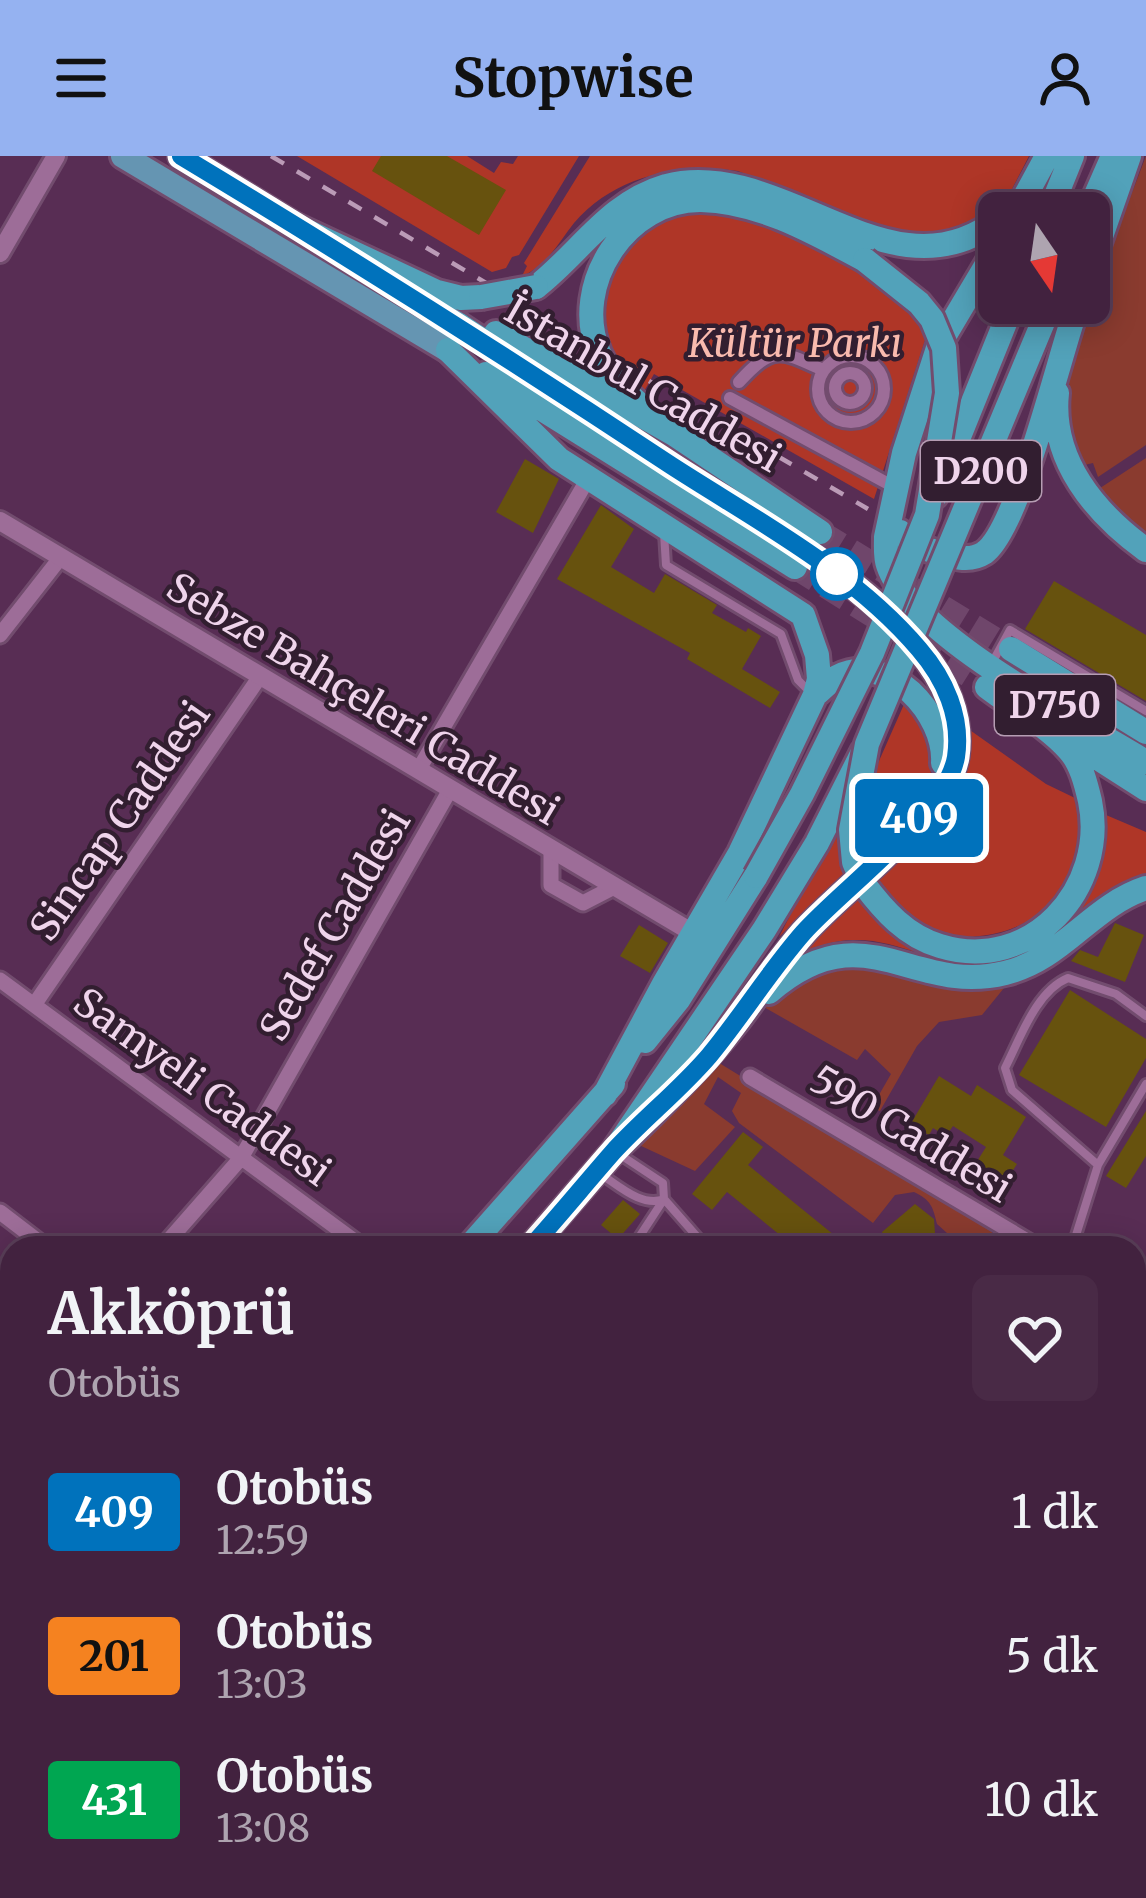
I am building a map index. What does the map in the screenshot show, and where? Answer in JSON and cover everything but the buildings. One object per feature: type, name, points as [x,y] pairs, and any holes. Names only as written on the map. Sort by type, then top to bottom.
[{"type":"highway","points":[[1110,212],[1130,156]]},
{"type":"highway","points":[[1031,192],[1063,158]]},
{"type":"highway","points":[[1054,192],[1063,158]]},
{"type":"highway","points":[[296,226],[437,292],[481,297],[536,287],[612,211],[665,186],[705,180],[763,191],[908,247],[959,243],[978,232]]},
{"type":"highway","points":[[674,434],[627,392],[603,362],[596,343],[594,297],[601,268],[630,227],[665,207],[706,200],[777,218],[865,260],[919,303],[932,320],[944,348],[947,393],[927,515]]},
{"type":"highway","name":"D750","points":[[978,280],[939,346],[896,488],[886,538],[887,562],[934,625],[989,676],[1146,762]]},
{"type":"highway","points":[[927,515],[1004,324]]},
{"type":"highway","name":"D200","points":[[541,1236],[614,1151],[817,843],[867,744],[1042,324]]},
{"type":"highway","points":[[896,488],[897,524],[903,536],[922,549],[957,558],[975,558],[989,550],[1020,484],[1071,324]]},
{"type":"highway","points":[[458,325],[852,584],[892,619],[942,681],[957,727],[956,758],[948,783],[928,809],[801,935],[672,1098],[614,1151]]},
{"type":"highway","name":"İstanbul Caddesi","points":[[458,325],[506,338],[674,434],[820,532]]},
{"type":"highway","points":[[1064,343],[1056,420],[1068,462],[1102,513],[1146,550]]},
{"type":"highway","points":[[448,350],[559,459],[803,615],[817,655],[815,695],[740,853],[605,1094]]},
{"type":"highway","name":"İstanbul Caddesi","points":[[448,350],[795,567]]},
{"type":"highway","name":"D200","points":[[479,1236],[605,1094],[678,1000],[756,876],[802,794],[886,619],[927,515]]},
{"type":"highway","points":[[1011,649],[1146,732]]},
{"type":"highway","points":[[815,695],[838,677],[873,672],[900,684],[918,700],[940,728],[943,742],[944,764],[928,809]]},
{"type":"highway","points":[[989,676],[1146,789]]},
{"type":"highway","points":[[867,744],[851,830],[862,883],[908,931],[946,948],[992,949],[1013,943],[1054,919],[1075,895],[1091,859],[1093,824],[1084,780],[1068,748],[989,676]]},
{"type":"highway","points":[[740,1017],[800,967],[832,956],[860,953],[946,975],[1002,974],[1037,963],[1110,905],[1146,888]]},
{"type":"main road","name":"İstanbul Caddesi","points":[[123,156],[448,350]]},
{"type":"main road","name":"İstanbul Caddesi","points":[[181,156],[458,325]]},
{"type":"street","points":[[0,253],[56,156]]},
{"type":"street","points":[[739,382],[759,360],[774,353],[826,367],[840,376]]},
{"type":"street","points":[[848,355],[873,363],[884,385],[882,401],[873,413],[852,422],[828,413],[817,389],[826,367],[848,355]]},
{"type":"street","points":[[861,376],[873,363]]},
{"type":"street","points":[[852,372],[861,376],[866,386],[861,399],[841,400],[835,386],[840,376],[852,372]]},
{"type":"street","points":[[730,398],[896,488]]},
{"type":"street","points":[[861,399],[873,413]]},
{"type":"street","points":[[808,439],[841,400]]},
{"type":"street","name":"Sedef Caddesi","points":[[419,769],[589,477]]},
{"type":"street","name":"Sebze Bahçeleri Caddesi","points":[[0,521],[693,933]]},
{"type":"street","points":[[0,635],[61,557]]},
{"type":"street","name":"Sincap Caddesi","points":[[34,1005],[261,676]]},
{"type":"street","name":"Sedef Caddesi","points":[[173,1236],[241,1158],[451,788]]},
{"type":"street","points":[[551,849],[551,885],[583,903],[614,887]]},
{"type":"street","name":"Samyeli Caddesi","points":[[2,984],[348,1236]]},
{"type":"street","name":"590 Caddesi","points":[[750,1077],[1020,1236]]},
{"type":"street","points":[[0,1212],[31,1236]]},
{"type":"lane","points":[[989,676],[1010,630],[1146,711]]},
{"type":"lane","points":[[1098,1165],[1012,1090],[1005,1068],[1044,998],[1068,978],[1116,994],[1146,1016]]},
{"type":"lane","points":[[1076,1236],[1098,1165],[1146,1084]]},
{"type":"lane","points":[[614,1151],[663,1183],[664,1199],[640,1236]]},
{"type":"lane","points":[[597,1172],[644,1201],[664,1199]]},
{"type":"lane","points":[[664,1199],[696,1236]]},
{"type":"shaded area","points":[[1146,156],[1146,445],[1098,477],[1093,463],[1080,466],[1070,442],[1063,390],[1082,324],[1110,324],[1110,250]]},
{"type":"shaded area","points":[[1146,458],[1146,542],[1094,492]]},
{"type":"shaded area","points":[[842,966],[892,969],[946,988],[1004,988],[982,1015],[939,1022],[917,1046],[880,1111],[872,1107],[891,1074],[865,1049],[857,1060],[762,1006],[793,981]]},
{"type":"shaded area","points":[[716,1061],[992,1231],[992,1236],[950,1236],[937,1224],[930,1205],[914,1192],[895,1195],[873,1223],[739,1123],[732,1111],[741,1093],[718,1077],[704,1104],[735,1127],[695,1171],[639,1145]]},
{"type":"green space","points":[[297,156],[467,156],[494,173],[501,162],[513,164],[518,156],[579,156],[519,255],[506,268],[492,272]]},
{"type":"green space","points":[[590,156],[1029,156],[1010,192],[978,192],[978,220],[946,236],[896,235],[738,171],[693,169],[628,183],[590,207],[545,260],[522,276],[524,263]]},
{"type":"green space","name":"Kültür Parkı","points":[[705,209],[767,226],[828,251],[883,285],[928,331],[874,499],[654,374],[643,393],[612,358],[604,332],[606,283],[618,256],[655,220]]},
{"type":"green space","points":[[905,702],[924,722],[933,756],[929,785],[779,937],[840,818],[875,770]]},
{"type":"green space","points":[[967,728],[1046,784],[1075,798],[1083,832],[1079,862],[1065,889],[1044,910],[1018,926],[987,935],[955,936],[916,925],[869,877],[909,840]]},
{"type":"green space","points":[[1099,812],[1146,832],[1146,874],[1107,894],[1019,958],[978,966],[890,944],[853,940],[799,953],[858,892],[961,958],[1084,900],[1101,854]]},
{"type":"tunnel","points":[[820,532],[1011,649]]},
{"type":"tunnel","points":[[795,567],[987,687]]},
{"type":"railway","points":[[271,156],[569,332]]},
{"type":"railway","points":[[649,381],[868,509]]},
{"type":"bus line","name":"409","points":[[181,156],[458,325],[852,584],[922,652],[952,704],[956,758],[948,783],[928,809],[832,901],[672,1098],[614,1151],[541,1236]]}]
